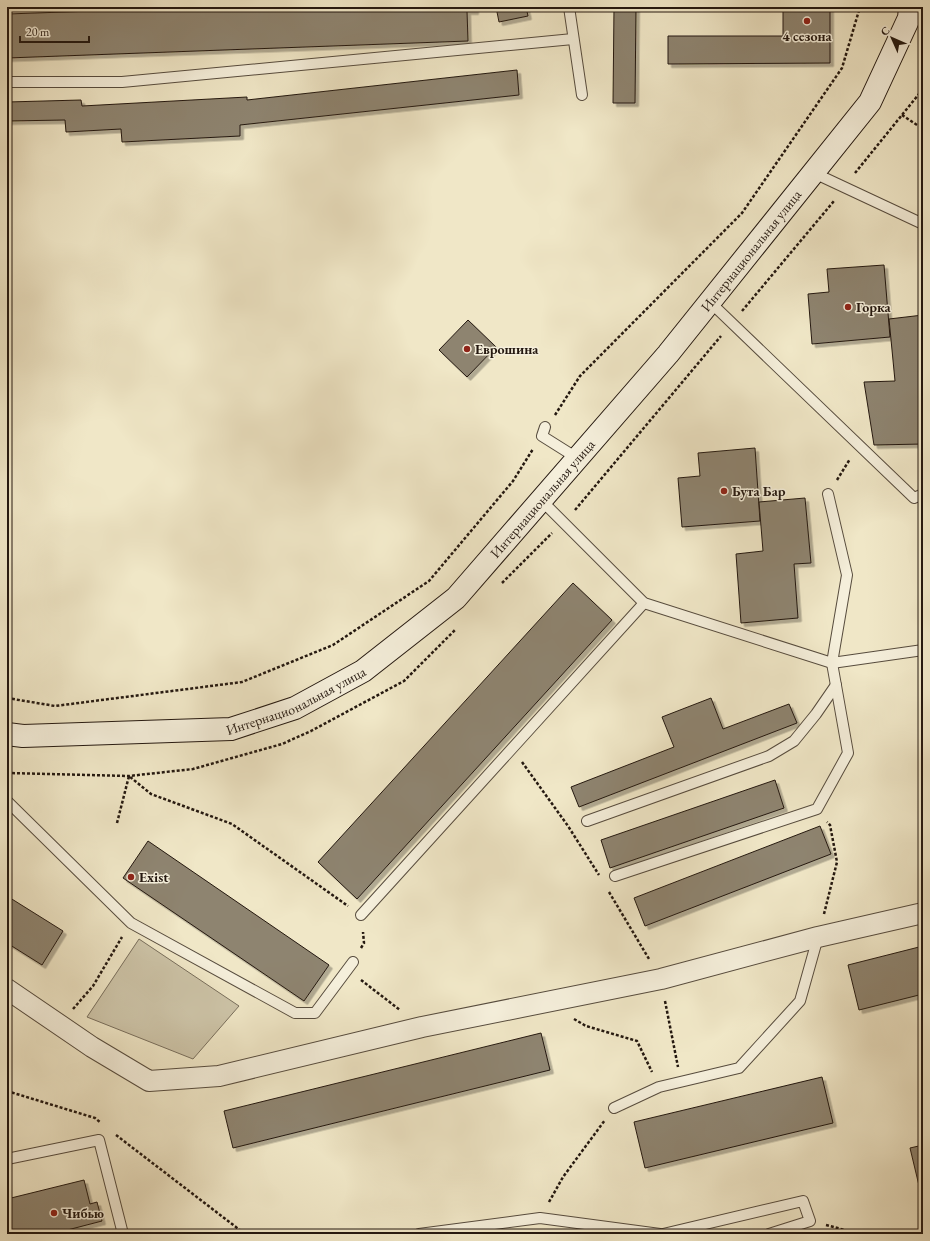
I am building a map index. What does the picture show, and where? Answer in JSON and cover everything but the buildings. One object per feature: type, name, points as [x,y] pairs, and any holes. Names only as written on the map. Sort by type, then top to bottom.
[{"type":"main road","name":"Интернациональная улица","points":[[7,734],[23,736],[231,729],[295,708],[363,671],[456,598],[668,354],[870,102],[910,18],[910,7]]},
{"type":"street","points":[[7,989],[92,1047],[149,1081],[219,1076],[422,1027],[661,980],[818,937],[923,913]]},
{"type":"lane","points":[[569,7],[582,95]]},
{"type":"lane","points":[[7,82],[122,82],[573,39]]},
{"type":"lane","points":[[814,173],[923,224]]},
{"type":"lane","points":[[710,302],[914,498],[923,494]]},
{"type":"lane","points":[[543,432],[577,458]]},
{"type":"lane","points":[[615,876],[817,809],[848,753],[832,663],[847,575],[828,494]]},
{"type":"lane","points":[[541,500],[644,603],[832,663],[923,650]]},
{"type":"lane","points":[[361,915],[644,603]]},
{"type":"lane","points":[[588,821],[769,756],[794,740],[816,714],[836,684]]},
{"type":"lane","points":[[7,801],[131,923],[295,1013],[316,1013],[350,966]]},
{"type":"lane","points":[[614,1108],[659,1087],[739,1068],[800,1000],[818,937]]},
{"type":"lane","points":[[7,1159],[99,1140],[123,1234]]},
{"type":"lane","points":[[663,1234],[804,1200],[810,1221],[769,1234]]},
{"type":"lane","points":[[419,1234],[540,1218],[660,1234]]},
{"type":"path","points":[[7,698],[55,706],[242,682],[333,644],[429,581],[513,481],[580,376],[742,212],[842,68],[860,7]]},
{"type":"path","points":[[902,114],[923,129]]},
{"type":"path","points":[[828,494],[859,445]]},
{"type":"path","points":[[512,749],[568,826],[601,879]]},
{"type":"path","points":[[117,823],[128,776],[151,794],[232,824],[361,915],[364,943],[350,966],[422,1027]]},
{"type":"path","points":[[817,809],[830,825],[837,862],[818,937]]},
{"type":"path","points":[[605,886],[661,980],[681,1082]]},
{"type":"path","points":[[60,1025],[93,986],[131,923]]},
{"type":"path","points":[[547,1002],[586,1026],[637,1042],[659,1087]]},
{"type":"path","points":[[7,1091],[95,1118],[107,1128]]},
{"type":"path","points":[[540,1218],[563,1177],[614,1108]]},
{"type":"path","points":[[114,1133],[244,1234]]},
{"type":"path","points":[[810,1221],[860,1234]]},
{"type":"shaded area","points":[[139,939],[239,1006],[193,1059],[87,1017]]},
{"type":"place","name":"4 сезона","points":[[807,21]]},
{"type":"place","name":"Горка","points":[[848,307]]},
{"type":"place","name":"Еврошина","points":[[467,349]]},
{"type":"place","name":"Бута Бар","points":[[724,491]]},
{"type":"place","name":"Exist","points":[[131,877]]},
{"type":"place","name":"Чибью","points":[[54,1213]]}]
